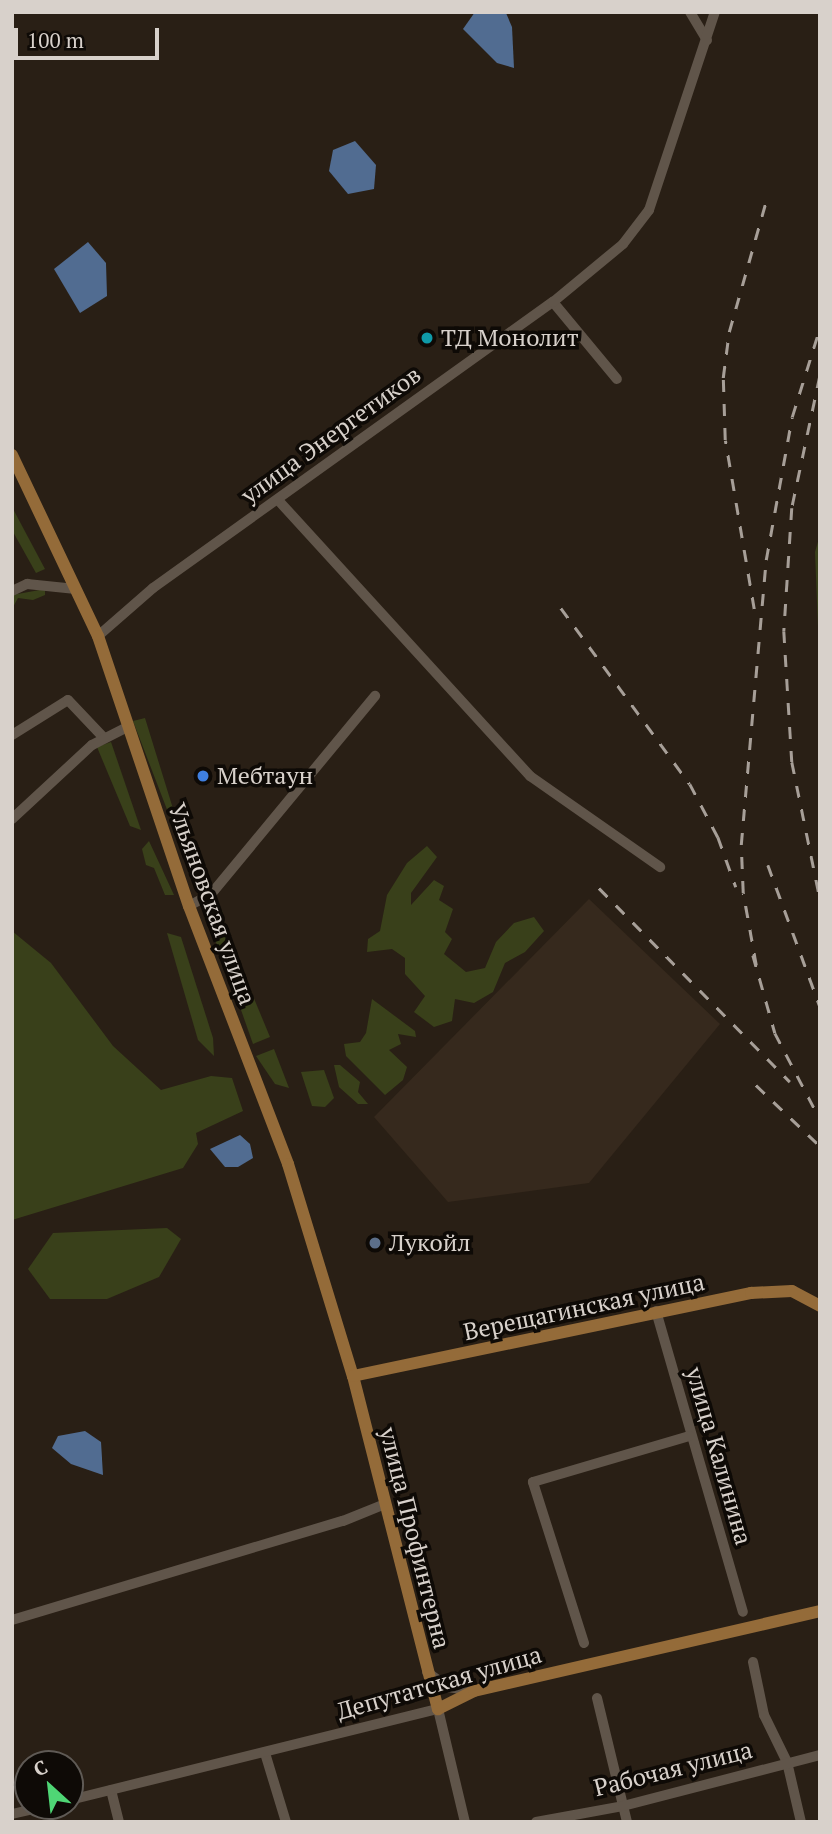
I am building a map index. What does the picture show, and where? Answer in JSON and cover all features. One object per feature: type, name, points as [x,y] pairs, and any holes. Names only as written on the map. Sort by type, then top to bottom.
[{"type":"main road","name":"Ульяновская улица","points":[[12,455],[98,636],[126,728],[189,906],[288,1164],[353,1376]]},
{"type":"main road","name":"Верещагинская улица","points":[[353,1376],[656,1311],[775,1290],[806,1295],[820,1306]]},
{"type":"main road","name":"улица Профинтерна","points":[[353,1376],[426,1671],[438,1709]]},
{"type":"main road","name":"Депутатская улица","points":[[438,1709],[474,1690],[820,1611]]},
{"type":"street","points":[[690,12],[707,40]]},
{"type":"street","name":"улица Энергетиков","points":[[98,636],[153,588],[553,302],[623,244],[649,210],[669,138],[715,12]]},
{"type":"street","points":[[553,302],[617,379]]},
{"type":"street","points":[[278,500],[530,776],[660,867]]},
{"type":"street","points":[[12,591],[27,584],[76,590]]},
{"type":"street","points":[[189,906],[212,893],[375,695]]},
{"type":"street","points":[[12,735],[68,700],[103,737]]},
{"type":"street","points":[[12,819],[103,737],[126,728]]},
{"type":"street","name":"улица Калинина","points":[[656,1311],[686,1409],[689,1436],[743,1612]]},
{"type":"street","points":[[584,1643],[533,1482],[689,1436]]},
{"type":"street","points":[[12,1620],[343,1521],[385,1504]]},
{"type":"street","points":[[754,1662],[764,1715],[787,1762],[802,1822]]},
{"type":"street","points":[[426,1671],[448,1686],[474,1690]]},
{"type":"street","points":[[597,1698],[627,1822]]},
{"type":"street","points":[[438,1709],[465,1822]]},
{"type":"street","name":"Депутатская улица","points":[[84,1797],[438,1709]]},
{"type":"street","points":[[265,1753],[286,1822]]},
{"type":"street","name":"Рабочая улица","points":[[536,1822],[623,1806],[820,1755]]},
{"type":"street","points":[[111,1790],[119,1822]]},
{"type":"shaded area","points":[[589,899],[720,1024],[589,1183],[448,1202],[374,1117]]},
{"type":"green space","points":[[12,507],[45,569],[36,573],[12,530]]},
{"type":"green space","points":[[820,535],[820,677],[815,552]]},
{"type":"green space","points":[[45,589],[45,595],[33,600],[18,598],[12,609],[12,595]]},
{"type":"green space","points":[[145,718],[179,828],[194,844],[195,856],[186,859],[133,721]]},
{"type":"green space","points":[[111,742],[141,830],[130,826],[97,747]]},
{"type":"green space","points":[[149,841],[174,895],[165,895],[154,868],[146,865],[142,849]]},
{"type":"green space","points":[[427,846],[437,857],[411,893],[411,905],[434,880],[444,886],[439,900],[453,909],[445,932],[452,939],[444,954],[466,972],[485,968],[496,942],[514,923],[534,917],[544,931],[525,952],[505,963],[493,992],[474,1003],[455,999],[452,1021],[434,1027],[414,1012],[425,996],[405,974],[405,958],[392,949],[367,952],[368,939],[380,931],[387,895],[407,863]]},
{"type":"green space","points":[[213,902],[223,912],[221,925],[237,952],[221,953],[204,917]]},
{"type":"green space","points":[[12,931],[51,963],[113,1046],[161,1090],[211,1076],[232,1078],[243,1111],[196,1133],[198,1144],[183,1168],[12,1220]]},
{"type":"green space","points":[[167,933],[181,937],[213,1038],[214,1056],[198,1040]]},
{"type":"green space","points":[[243,972],[270,1037],[253,1044],[228,973]]},
{"type":"green space","points":[[372,999],[415,1031],[416,1037],[398,1034],[401,1044],[389,1050],[407,1067],[403,1080],[385,1095],[346,1056],[344,1044],[360,1042],[366,1033]]},
{"type":"green space","points":[[274,1049],[289,1088],[275,1084],[256,1056]]},
{"type":"green space","points":[[334,1065],[340,1065],[360,1082],[358,1092],[368,1104],[358,1104],[339,1087]]},
{"type":"green space","points":[[324,1070],[334,1098],[325,1107],[312,1106],[301,1072]]},
{"type":"green space","points":[[167,1228],[181,1239],[159,1277],[107,1299],[50,1299],[28,1269],[53,1233]]},
{"type":"water","points":[[475,12],[506,13],[512,27],[514,68],[497,63],[463,29]]},
{"type":"water","points":[[355,141],[376,165],[374,189],[348,194],[329,171],[333,150]]},
{"type":"water","points":[[88,242],[106,263],[107,296],[80,313],[54,269]]},
{"type":"water","points":[[240,1135],[250,1144],[253,1158],[238,1167],[225,1167],[210,1149]]},
{"type":"water","points":[[85,1431],[101,1442],[103,1475],[71,1464],[52,1448],[58,1436]]},
{"type":"railway","points":[[754,609],[725,440],[723,378],[729,332],[768,194]]},
{"type":"railway","points":[[756,965],[743,893],[741,845],[766,560],[792,417],[820,327]]},
{"type":"railway","points":[[820,376],[792,508],[784,631],[792,762],[820,898]]},
{"type":"railway","points":[[561,608],[690,784],[718,837],[736,887]]},
{"type":"railway","points":[[768,865],[820,1006]]},
{"type":"railway","points":[[599,888],[790,1082]]},
{"type":"railway","points":[[753,955],[775,1033],[820,1119]]},
{"type":"railway","points":[[756,1085],[820,1146]]},
{"type":"place","name":"ТД Монолит","points":[[427,338]]},
{"type":"place","name":"Мебтаун","points":[[203,776]]},
{"type":"place","name":"Лукойл","points":[[375,1243]]}]
